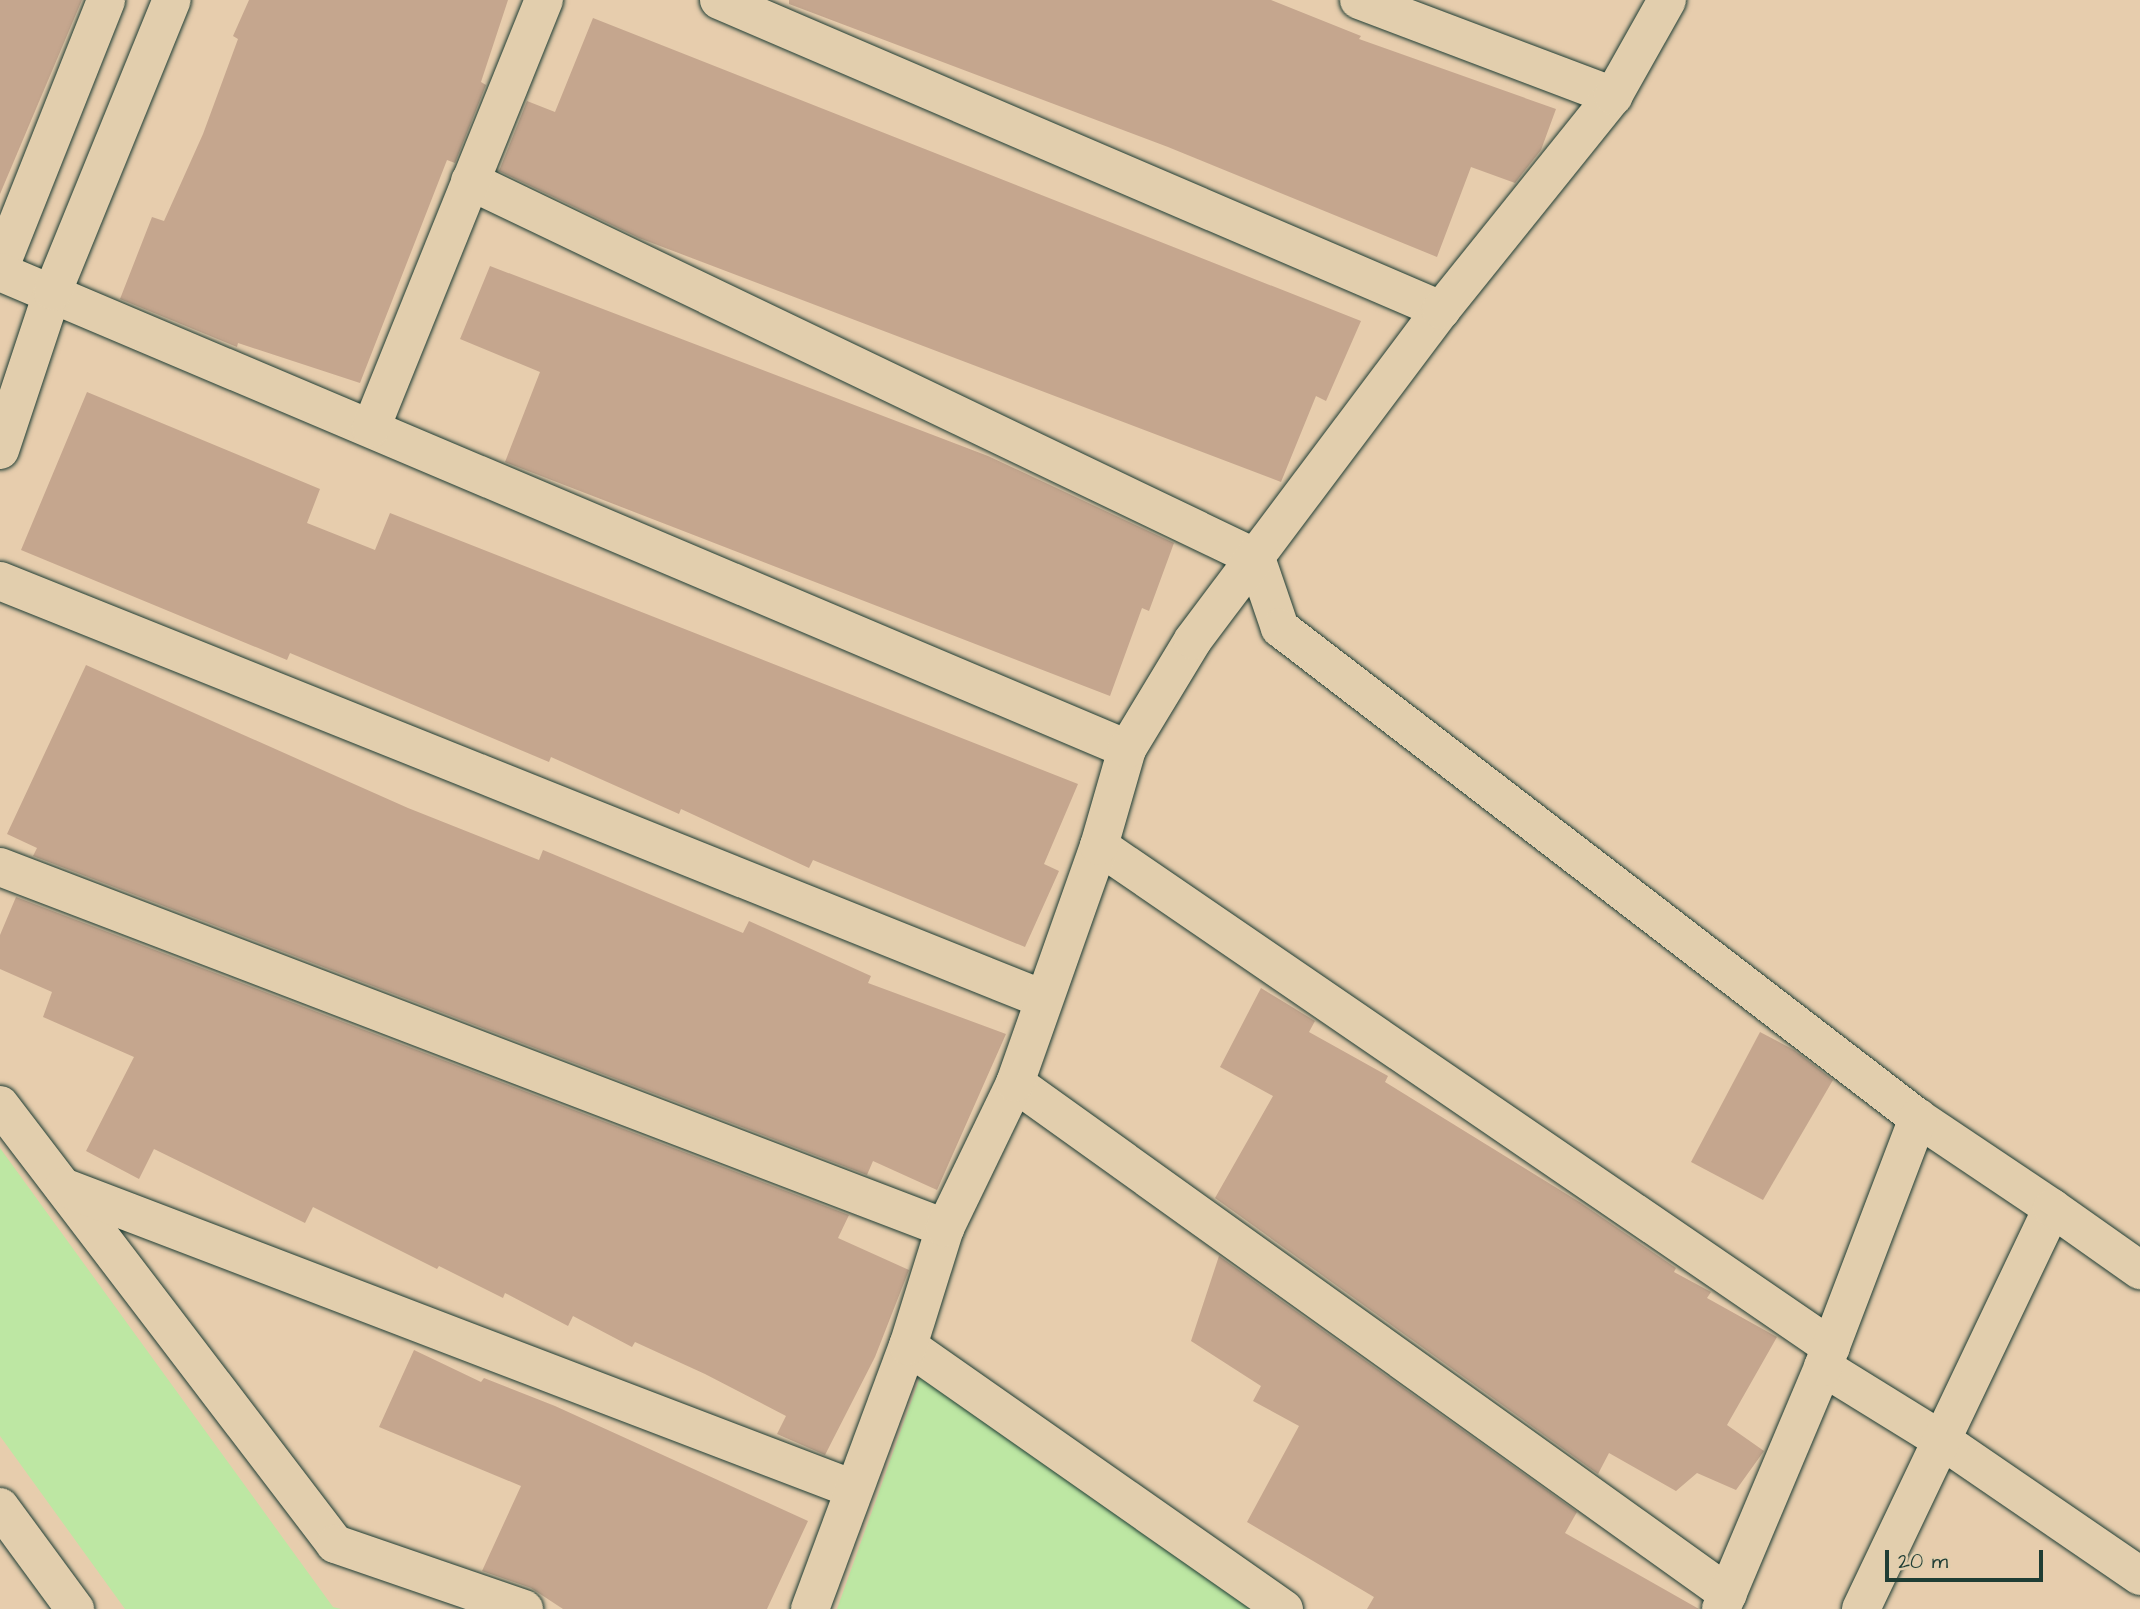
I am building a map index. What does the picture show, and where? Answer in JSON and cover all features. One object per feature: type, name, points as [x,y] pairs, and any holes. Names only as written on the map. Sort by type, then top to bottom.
[{"type":"street","points":[[106,0],[0,269],[1127,749]]},
{"type":"street","points":[[0,450],[53,291],[172,0]]},
{"type":"street","points":[[371,428],[544,0]]},
{"type":"street","points":[[719,0],[1441,310]]},
{"type":"street","points":[[1359,0],[1613,96]]},
{"type":"street","points":[[810,1609],[908,1346],[945,1228],[1015,1083],[1099,846],[1127,749],[1193,640],[1441,310],[1613,96],[1667,0]]},
{"type":"street","points":[[470,181],[1256,558],[1280,628],[1918,1118],[2140,1270]]},
{"type":"street","points":[[0,581],[1043,999]]},
{"type":"street","points":[[1099,846],[1943,1441],[2140,1576]]},
{"type":"street","points":[[0,867],[945,1228]]},
{"type":"street","points":[[1015,1083],[1725,1601],[1827,1357],[1918,1118]]},
{"type":"street","points":[[0,1105],[335,1544],[524,1609]]},
{"type":"street","points":[[64,1187],[853,1489]]},
{"type":"street","points":[[1861,1609],[2052,1208]]},
{"type":"street","points":[[908,1346],[1284,1609]]},
{"type":"street","points":[[0,1507],[75,1609]]},
{"type":"green space","points":[[0,1148],[333,1607],[341,1609],[125,1609],[0,1436]]},
{"type":"green space","points":[[923,1369],[1255,1609],[837,1609]]},
{"type":"building","points":[[0,0],[82,0],[0,194]]},
{"type":"building","points":[[249,0],[508,0],[481,82],[486,85],[455,163],[447,160],[360,383],[238,343],[237,347],[120,299],[152,217],[164,221],[203,134],[238,39],[233,36]]},
{"type":"building","points":[[789,0],[1271,0],[1361,36],[1359,39],[1556,109],[1541,150],[1515,183],[1471,167],[1437,257],[1168,147],[789,4]]},
{"type":"building","points":[[593,18],[1361,321],[1326,401],[1316,396],[1281,482],[639,238],[499,171],[527,101],[555,112]]},
{"type":"building","points":[[490,266],[988,456],[1174,543],[1149,611],[1142,608],[1110,696],[505,462],[540,372],[460,339]]},
{"type":"building","points":[[87,392],[320,489],[307,523],[375,550],[390,513],[1078,784],[1044,864],[1059,871],[1025,947],[813,860],[809,868],[681,809],[679,814],[551,757],[549,762],[290,653],[287,660],[21,550]]},
{"type":"building","points":[[86,665],[408,808],[539,860],[543,850],[743,933],[749,921],[871,976],[868,983],[1006,1034],[937,1190],[873,1161],[867,1175],[33,856],[37,848],[7,834]]},
{"type":"building","points":[[16,897],[849,1215],[838,1238],[909,1270],[875,1357],[825,1455],[777,1434],[786,1416],[705,1374],[635,1342],[632,1347],[573,1316],[568,1326],[505,1293],[503,1298],[439,1266],[437,1269],[313,1207],[305,1223],[154,1149],[139,1179],[86,1151],[134,1057],[43,1017],[52,992],[0,969],[0,935]]},
{"type":"building","points":[[1261,988],[1315,1021],[1309,1032],[1388,1076],[1385,1082],[1581,1203],[1676,1268],[1674,1272],[1711,1292],[1707,1298],[1777,1337],[1727,1425],[1764,1451],[1736,1490],[1697,1473],[1676,1491],[1609,1453],[1598,1474],[1215,1198],[1273,1096],[1220,1067]]},
{"type":"building","points":[[1760,1032],[1794,1050],[1833,1080],[1763,1200],[1691,1162]]},
{"type":"building","points":[[1219,1256],[1577,1512],[1565,1533],[1699,1609],[1367,1609],[1374,1597],[1247,1522],[1299,1426],[1253,1401],[1261,1386],[1191,1341]]},
{"type":"building","points":[[414,1350],[481,1382],[484,1378],[555,1406],[808,1521],[767,1609],[563,1609],[531,1588],[482,1571],[521,1486],[379,1427]]}]
